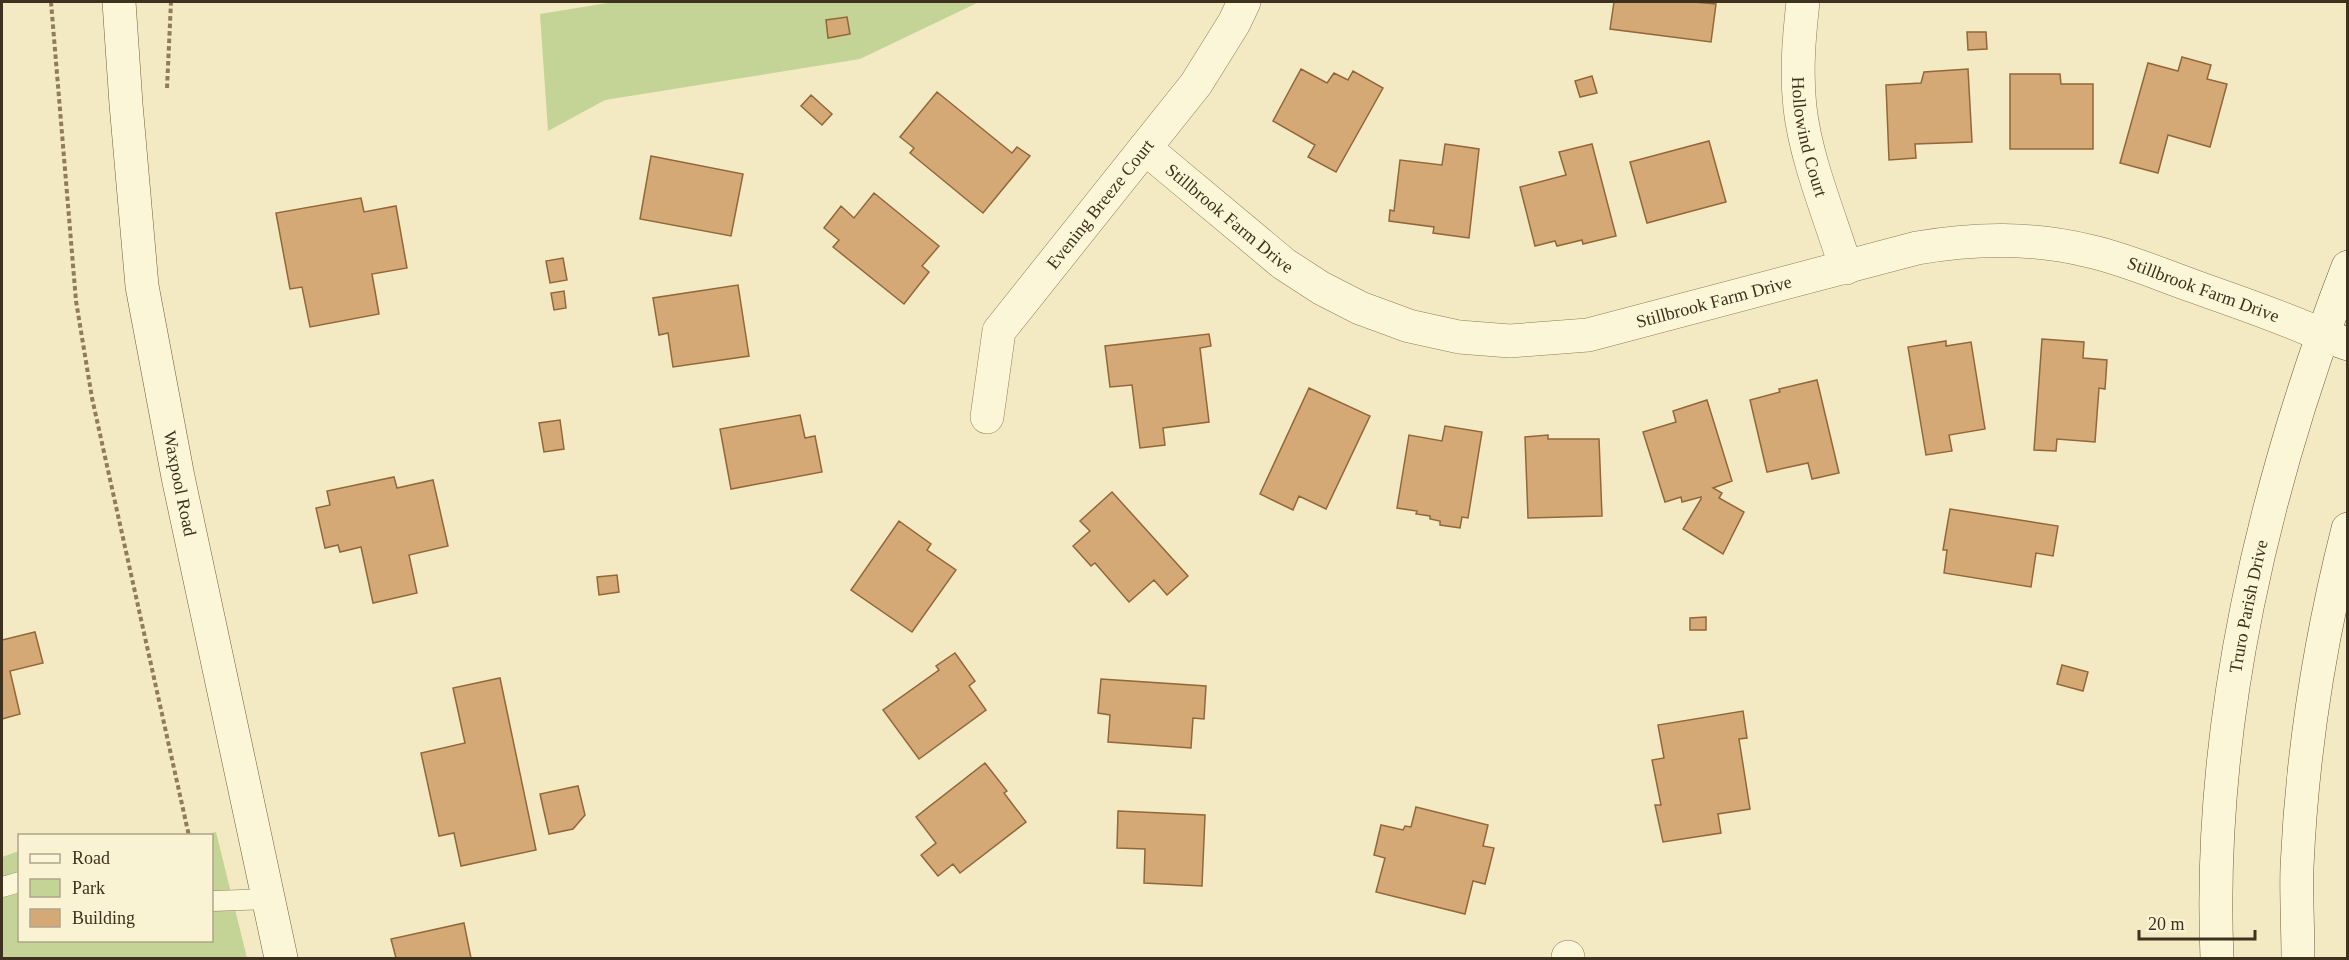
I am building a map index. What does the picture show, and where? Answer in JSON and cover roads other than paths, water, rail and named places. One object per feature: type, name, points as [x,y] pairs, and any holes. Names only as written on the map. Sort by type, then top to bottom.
[{"type":"street","name":"Waxpool Road","points":[[119,2],[142,286],[178,477],[281,958]]},
{"type":"street","name":"Evening Breeze Court","points":[[987,417],[999,331],[1196,84],[1234,23],[1244,2]]},
{"type":"street","name":"Hollowind Court","points":[[1803,2],[1797,55],[1801,109],[1811,158],[1846,268]]},
{"type":"street","name":"Stillbrook Farm Drive","points":[[1145,148],[1284,264],[1321,288],[1360,308],[1409,326],[1459,337],[1510,341],[1588,335],[1917,249],[1957,242],[1996,239],[2043,242],[2091,251],[2288,320],[2335,339]]},
{"type":"street","name":"Truro Parish Drive","points":[[2217,958],[2219,831],[2226,727],[2267,511],[2335,339],[2348,267]]},
{"type":"street","points":[[2298,958],[2297,868],[2307,744],[2331,594],[2348,529]]},
{"type":"lane","points":[[2,887],[18,883]]},
{"type":"lane","points":[[213,901],[268,899]]}]
